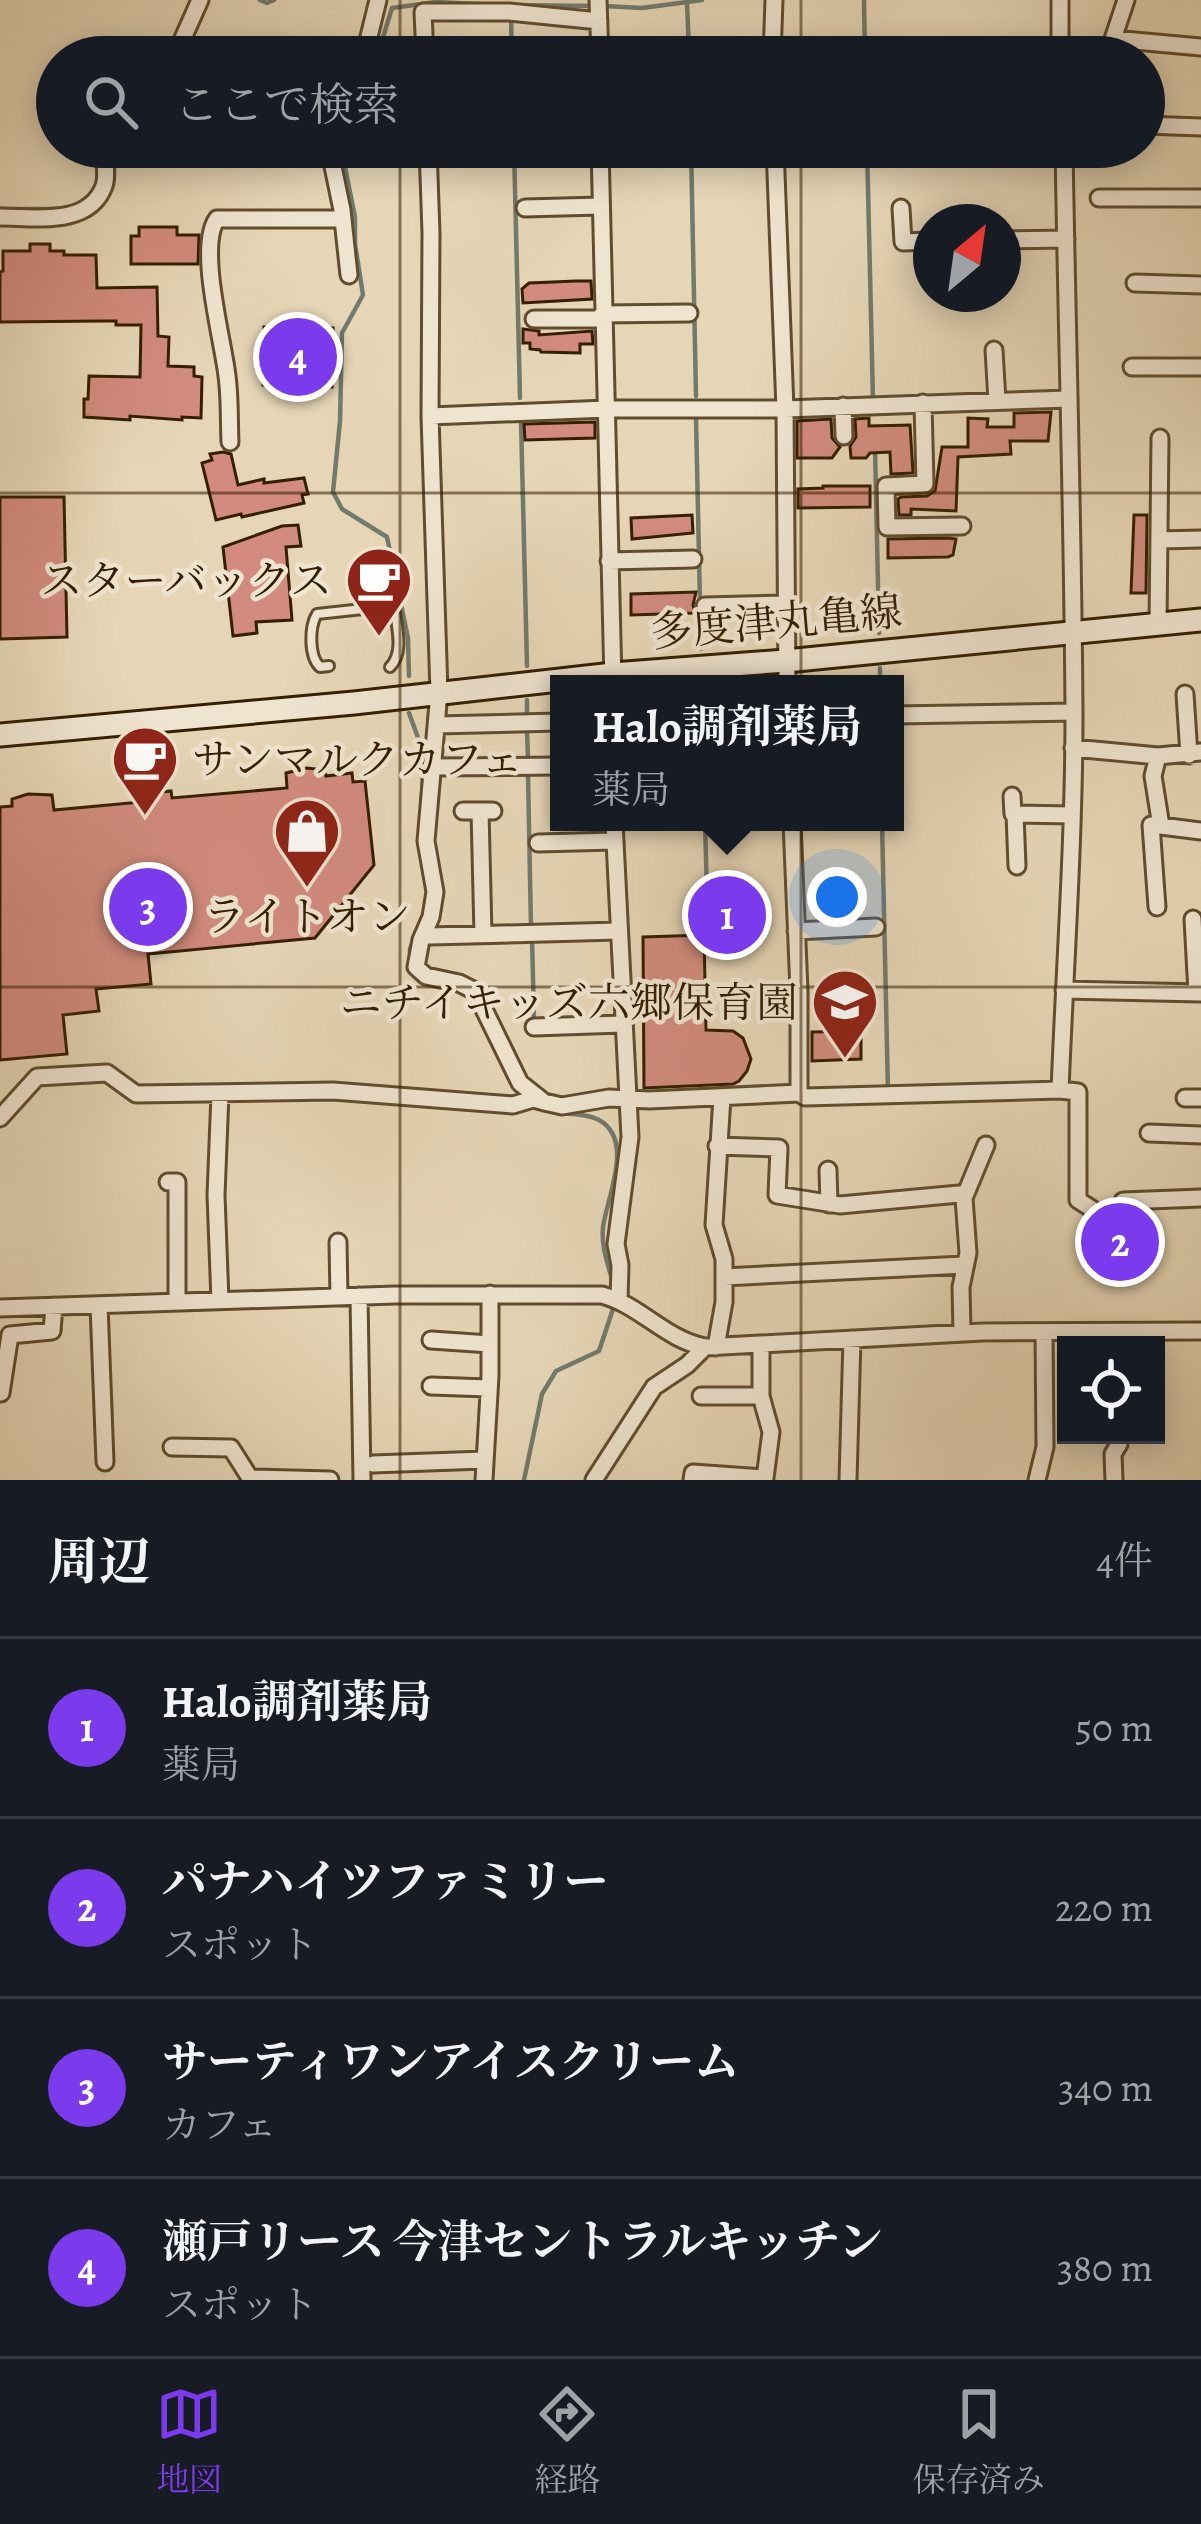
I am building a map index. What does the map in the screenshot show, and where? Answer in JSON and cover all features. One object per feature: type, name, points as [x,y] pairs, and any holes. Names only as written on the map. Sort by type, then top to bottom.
[{"type":"main road","name":"多度津丸亀線","points":[[651,675],[1201,620]]},
{"type":"main road","name":"多度津丸亀線","points":[[0,735],[550,684]]},
{"type":"street","points":[[184,36],[200,0]]},
{"type":"street","points":[[369,36],[378,0]]},
{"type":"street","points":[[773,36],[774,0]]},
{"type":"street","points":[[1060,0],[1060,36]]},
{"type":"street","points":[[1115,36],[1126,0]]},
{"type":"street","points":[[424,36],[423,12],[599,9]]},
{"type":"street","points":[[1165,44],[1201,47]]},
{"type":"street","points":[[1165,126],[1201,127]]},
{"type":"street","points":[[0,217],[79,213],[105,184],[105,168]]},
{"type":"street","points":[[333,168],[349,275]]},
{"type":"street","points":[[429,168],[439,692],[426,841],[435,892],[416,968],[426,976],[475,991],[520,1083],[538,1101]]},
{"type":"street","points":[[600,168],[613,675]]},
{"type":"street","points":[[776,168],[785,409],[787,675]]},
{"type":"street","points":[[1060,1090],[1074,712],[1064,168]]},
{"type":"street","points":[[1099,198],[1201,198]]},
{"type":"street","points":[[524,208],[600,206]]},
{"type":"street","points":[[901,208],[903,242],[913,242]]},
{"type":"street","points":[[230,442],[210,229],[217,219],[342,219]]},
{"type":"street","points":[[1021,240],[1066,239]]},
{"type":"street","points":[[1135,283],[1201,285]]},
{"type":"street","points":[[533,319],[557,326],[602,316],[689,313]]},
{"type":"street","points":[[994,350],[997,401]]},
{"type":"street","points":[[1132,367],[1201,367]]},
{"type":"street","points":[[430,416],[1069,399]]},
{"type":"street","points":[[922,403],[925,484],[886,486],[887,527],[962,526]]},
{"type":"street","points":[[843,406],[844,436]]},
{"type":"street","points":[[1158,624],[1160,438]]},
{"type":"street","points":[[1159,540],[1201,539]]},
{"type":"street","points":[[609,561],[693,560]]},
{"type":"street","points":[[705,606],[787,604]]},
{"type":"street","points":[[1073,748],[1158,756],[1195,753],[1185,694]]},
{"type":"street","points":[[904,716],[1074,712]]},
{"type":"street","points":[[437,725],[550,722]]},
{"type":"street","points":[[1158,756],[1153,776],[1161,826]]},
{"type":"street","points":[[433,767],[550,766]]},
{"type":"street","points":[[1012,796],[1017,866]]},
{"type":"street","points":[[479,811],[483,935]]},
{"type":"street","points":[[1015,814],[1072,815]]},
{"type":"street","points":[[1157,907],[1151,825],[1201,831]]},
{"type":"street","points":[[614,831],[630,1137],[616,1244],[619,1301]]},
{"type":"street","points":[[792,831],[799,1094]]},
{"type":"street","points":[[538,843],[614,841]]},
{"type":"street","points":[[1064,990],[1199,993],[1196,926]]},
{"type":"street","points":[[796,931],[876,927]]},
{"type":"street","points":[[430,936],[618,931]]},
{"type":"street","points":[[533,1027],[622,1024]]},
{"type":"street","points":[[0,1118],[37,1077],[107,1073],[136,1094],[334,1091],[562,1106],[609,1098],[1060,1090],[1078,1092],[1078,1200],[1092,1209]]},
{"type":"street","points":[[220,1094],[216,1195],[220,1300]]},
{"type":"street","points":[[594,1480],[654,1387],[711,1347],[724,1302],[724,1259],[714,1225],[722,1096]]},
{"type":"street","points":[[1149,1133],[1201,1135]]},
{"type":"street","points":[[962,1334],[960,1304],[968,1253],[964,1198],[986,1144]]},
{"type":"street","points":[[717,1146],[779,1148],[777,1195],[840,1205],[959,1194],[964,1198]]},
{"type":"street","points":[[828,1170],[829,1204]]},
{"type":"street","points":[[169,1181],[177,1182],[178,1302]]},
{"type":"street","points":[[1123,1201],[1154,1206],[1201,1198]]},
{"type":"street","points":[[338,1242],[338,1297]]},
{"type":"street","points":[[724,1277],[964,1265]]},
{"type":"street","points":[[484,1480],[490,1294]]},
{"type":"street","points":[[0,1308],[359,1296],[602,1295],[690,1345],[711,1347],[962,1334],[1082,1336]]},
{"type":"street","points":[[359,1296],[362,1480]]},
{"type":"street","points":[[99,1305],[105,1462]]},
{"type":"street","points":[[2,1393],[10,1335],[52,1331],[54,1306]]},
{"type":"street","points":[[1130,1336],[1201,1331]]},
{"type":"street","points":[[1037,1480],[1045,1448],[1044,1332]]},
{"type":"street","points":[[848,1480],[852,1339]]},
{"type":"street","points":[[431,1340],[490,1344]]},
{"type":"street","points":[[692,1480],[693,1473],[765,1478],[771,1432],[760,1396],[761,1345]]},
{"type":"street","points":[[431,1386],[488,1388]]},
{"type":"street","points":[[701,1396],[760,1396]]},
{"type":"street","points":[[1114,1480],[1112,1454],[1119,1444]]},
{"type":"street","points":[[172,1447],[231,1448],[250,1478],[330,1480]]},
{"type":"street","points":[[373,1464],[484,1460]]},
{"type":"lane","points":[[329,666],[320,667],[314,660],[311,624],[317,614],[381,607],[394,611],[396,618],[399,650],[390,667]]},
{"type":"building","points":[[139,227],[177,227],[177,235],[199,235],[198,264],[131,264],[131,236],[139,236]]},
{"type":"building","points":[[30,244],[50,244],[50,251],[64,251],[64,255],[96,255],[97,288],[157,287],[158,336],[169,337],[168,366],[194,367],[194,376],[202,377],[201,418],[84,417],[89,376],[140,377],[141,325],[0,322],[3,251],[30,251]]},
{"type":"building","points":[[591,281],[592,299],[523,303],[522,289],[529,283]]},
{"type":"building","points":[[264,327],[333,328],[332,387],[263,385]]},
{"type":"building","points":[[523,329],[539,331],[539,335],[592,331],[593,344],[580,344],[580,353],[541,352],[523,343]]},
{"type":"building","points":[[1051,412],[1048,441],[1010,441],[1011,454],[958,457],[956,511],[911,509],[911,515],[899,515],[901,497],[935,491],[942,447],[968,447],[968,418],[988,419],[987,427],[1014,427],[1014,413]]},
{"type":"building","points":[[869,418],[869,426],[910,425],[913,473],[891,474],[890,452],[851,458],[855,419]]},
{"type":"building","points":[[831,419],[832,438],[840,447],[832,458],[797,458],[797,421]]},
{"type":"building","points":[[595,422],[595,438],[525,440],[524,424]]},
{"type":"building","points":[[210,454],[231,454],[238,485],[304,478],[308,494],[302,495],[304,503],[216,520],[202,463],[212,460]]},
{"type":"building","points":[[870,486],[870,507],[798,508],[798,489]]},
{"type":"building","points":[[0,497],[64,497],[67,637],[0,639]]},
{"type":"building","points":[[692,515],[693,533],[632,539],[631,518]]},
{"type":"building","points":[[1134,515],[1147,515],[1146,593],[1131,593]]},
{"type":"building","points":[[298,525],[301,546],[286,547],[292,620],[256,622],[257,633],[233,636],[223,547]]},
{"type":"building","points":[[888,539],[956,539],[953,555],[948,557],[888,558]]},
{"type":"building","points":[[696,592],[695,613],[631,615],[631,594]]},
{"type":"building","points":[[325,770],[326,776],[352,773],[353,782],[365,781],[374,865],[315,938],[148,954],[151,984],[96,989],[99,1011],[63,1015],[67,1054],[0,1060],[0,807],[12,806],[12,799],[28,794],[52,795],[54,810],[152,801],[151,793],[171,791],[172,798],[287,788],[286,773]]},
{"type":"building","points":[[704,935],[706,1030],[733,1031],[743,1038],[751,1059],[747,1071],[733,1084],[644,1088],[643,937]]},
{"type":"building","points":[[861,1031],[861,1059],[812,1061],[812,1032]]},
{"type":"building","points":[[1151,1231],[1152,1251],[1110,1252],[1109,1232]]},
{"type":"waterway","points":[[260,0],[274,0]]},
{"type":"waterway","points":[[604,6],[642,8],[702,0]]},
{"type":"waterway","points":[[864,0],[865,36]]},
{"type":"waterway","points":[[383,36],[392,8],[436,2],[497,5]]},
{"type":"waterway","points":[[687,3],[688,36]]},
{"type":"waterway","points":[[508,5],[593,6]]},
{"type":"waterway","points":[[511,18],[511,36]]},
{"type":"waterway","points":[[345,168],[363,295],[342,333],[333,492],[342,509],[387,537],[408,638],[409,676]]},
{"type":"waterway","points":[[515,168],[520,398]]},
{"type":"waterway","points":[[691,168],[696,396]]},
{"type":"waterway","points":[[867,168],[873,400]]},
{"type":"waterway","points":[[0,209],[58,209]]},
{"type":"waterway","points":[[696,419],[701,649]]},
{"type":"waterway","points":[[521,420],[527,666]]},
{"type":"waterway","points":[[875,447],[879,633]]},
{"type":"waterway","points":[[880,668],[880,675]]},
{"type":"waterway","points":[[527,700],[527,716]]},
{"type":"waterway","points":[[409,713],[424,754],[421,814]]},
{"type":"waterway","points":[[527,729],[528,760]]},
{"type":"waterway","points":[[528,774],[531,928]]},
{"type":"waterway","points":[[705,831],[708,931]]},
{"type":"waterway","points":[[882,831],[888,1092]]},
{"type":"waterway","points":[[410,960],[426,908]]},
{"type":"waterway","points":[[532,938],[534,1019]]},
{"type":"waterway","points":[[561,1113],[599,1120],[615,1141],[616,1170],[603,1234],[613,1283]]},
{"type":"waterway","points":[[524,1480],[542,1394],[556,1371],[599,1351],[614,1306]]},
{"type":"place","name":"瀬戸リース 今津セントラルキッチン","points":[[298,357]]},
{"type":"place","name":"スターバックス","points":[[379,639]]},
{"type":"place","name":"サンマルクカフェ","points":[[145,818]]},
{"type":"place","name":"ライトオン","points":[[307,890]]},
{"type":"place","name":"サーティワンアイスクリーム","points":[[148,907]]},
{"type":"place","name":"Halo調剤薬局","points":[[727,915]]},
{"type":"place","name":"ニチイキッズ六郷保育園","points":[[845,1061]]},
{"type":"place","name":"パナハイツファミリー","points":[[1120,1242]]}]
